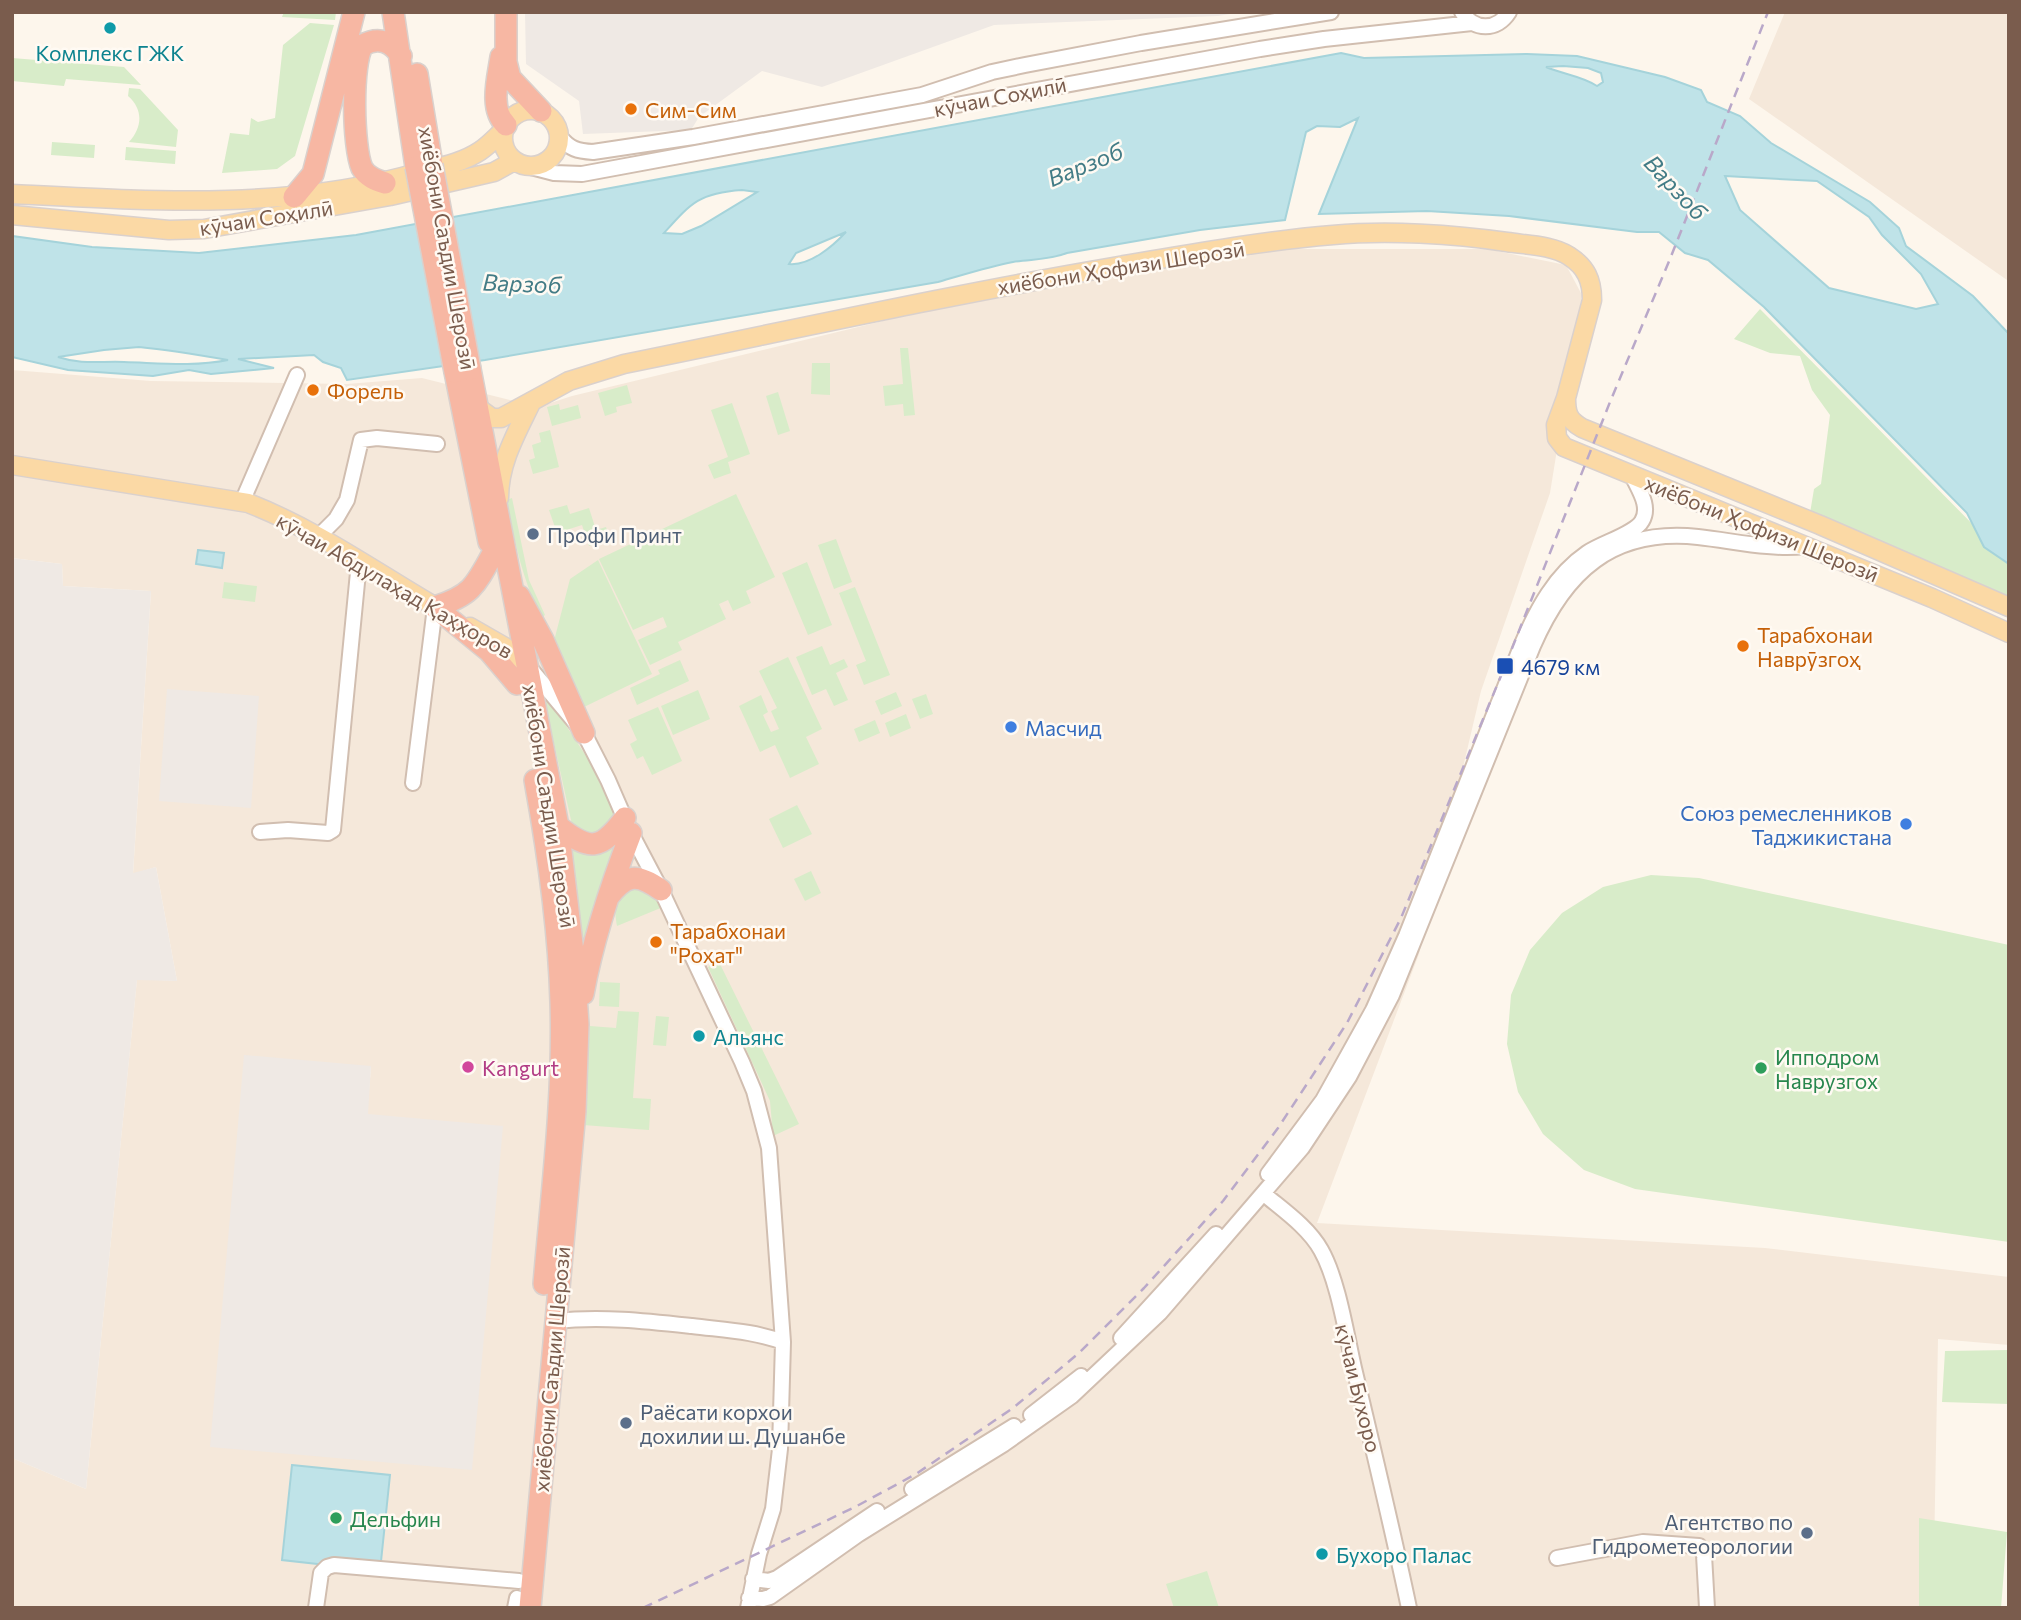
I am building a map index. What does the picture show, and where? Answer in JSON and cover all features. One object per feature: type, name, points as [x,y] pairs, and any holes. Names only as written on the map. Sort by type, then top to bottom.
[{"type":"highway","points":[[294,197],[313,174],[354,12]]},
{"type":"highway","name":"хиёбони Саъдии Шерозӣ","points":[[393,12],[490,512],[511,580],[518,656],[517,684],[548,864],[558,943],[561,1003],[559,1119],[520,1600]]},
{"type":"highway","name":"хиёбони Саъдии Шерозӣ","points":[[407,12],[424,166]]},
{"type":"highway","points":[[506,12],[506,61],[510,78],[541,111]]},
{"type":"highway","points":[[505,34],[495,103],[505,127]]},
{"type":"highway","points":[[385,183],[367,174],[362,168],[356,145],[356,60],[363,45],[377,40],[395,47],[401,56]]},
{"type":"highway","name":"хиёбони Саъдии Шерозӣ","points":[[462,371],[477,407],[490,512],[492,555],[558,826],[573,953],[578,1024],[575,1111],[555,1321],[520,1600]]},
{"type":"highway","points":[[435,607],[460,599],[479,581],[492,555]]},
{"type":"highway","points":[[511,580],[536,626],[584,733]]},
{"type":"highway","points":[[435,607],[489,651],[517,684]]},
{"type":"highway","points":[[558,826],[572,837],[592,844],[602,842],[628,825]]},
{"type":"highway","points":[[578,1024],[585,979],[628,825]]},
{"type":"highway","points":[[609,896],[622,880],[634,877],[649,881],[661,890]]},
{"type":"main road","points":[[525,110],[541,111],[551,117],[557,126],[559,137],[556,152],[545,163],[522,164],[504,147],[505,127],[511,118],[525,110]]},
{"type":"main road","name":"кӯчаи Соҳилӣ","points":[[12,194],[140,199],[294,197],[385,183],[463,160],[481,150],[505,127]]},
{"type":"main road","name":"кӯчаи Соҳилӣ","points":[[12,215],[133,228],[204,229],[402,193],[522,164]]},
{"type":"main road","points":[[133,228],[128,219],[130,208],[140,199]]},
{"type":"main road","points":[[204,229],[197,222],[197,206],[207,199]]},
{"type":"main road","name":"хиёбони Ҳофизи Шерозӣ","points":[[477,407],[492,418],[501,418],[569,381],[624,364],[1007,285],[1238,247],[1334,234],[1395,234],[1494,240],[1566,254],[1587,272],[1592,285],[1592,300],[1566,398],[1556,425],[1556,434],[1561,445],[1932,598],[2009,633]]},
{"type":"main road","name":"хиёбони Ҳофизи Шерозӣ","points":[[1566,398],[1567,414],[1581,428],[1820,525],[2009,607]]},
{"type":"main road","points":[[490,512],[507,452],[531,403]]},
{"type":"main road","name":"кӯчаи Абдулаҳад Қаҳҳоров","points":[[12,465],[242,502],[271,512],[518,656]]},
{"type":"main road","points":[[1808,546],[1820,525]]},
{"type":"street","name":"кӯчаи Соҳилӣ","points":[[559,137],[568,147],[593,152],[693,137],[922,95],[992,72],[1025,65],[1331,12]]},
{"type":"street","name":"кӯчаи Соҳилӣ","points":[[522,164],[554,173],[582,174],[1260,49],[1467,18],[1482,27],[1493,26],[1509,12]]},
{"type":"street","points":[[1255,24],[1260,49]]},
{"type":"street","points":[[242,502],[297,374]]},
{"type":"street","points":[[317,538],[336,519],[348,500],[361,440],[377,438],[437,444]]},
{"type":"street","points":[[748,1603],[770,1597],[859,1534],[975,1463],[1061,1404],[1152,1322],[1317,1129],[1366,1047],[1398,981],[1531,624],[1559,578],[1589,551],[1634,529],[1643,520],[1645,505],[1632,475]]},
{"type":"street","points":[[1500,711],[1553,604],[1573,578],[1604,553],[1644,540],[1684,536],[1779,548],[1808,546]]},
{"type":"street","points":[[261,832],[288,830],[328,833],[333,830],[359,562]]},
{"type":"street","points":[[413,783],[435,607]]},
{"type":"street","name":"кӯчаи Абдулаҳад Қаҳҳоров","points":[[518,656],[584,733],[661,890],[754,1091],[770,1154],[783,1342],[780,1449],[773,1508],[748,1603]]},
{"type":"street","points":[[753,1579],[769,1581],[777,1578],[864,1518],[1031,1414],[1087,1370],[1165,1293],[1265,1177],[1323,1100],[1348,1059],[1377,1002],[1449,841]]},
{"type":"street","name":"кӯчаи Бухоро","points":[[1264,1194],[1313,1239],[1329,1269],[1384,1490],[1409,1608]]},
{"type":"street","points":[[555,1321],[591,1317],[638,1321],[761,1334],[783,1342]]},
{"type":"street","points":[[1557,1558],[1635,1543],[1699,1546],[1704,1555],[1707,1608]]},
{"type":"street","points":[[316,1608],[321,1573],[334,1565],[520,1600]]},
{"type":"shaded area","points":[[525,12],[1242,12],[1218,16],[994,25],[822,87],[762,71],[699,117],[691,130],[583,134],[579,101],[526,64]]},
{"type":"shaded area","points":[[1785,12],[2009,12],[2007,280],[1749,99]]},
{"type":"shaded area","points":[[1266,249],[1487,249],[1566,265],[1582,295],[1550,493],[1481,691],[1419,954],[1317,1223],[1765,1248],[2009,1277],[2009,1345],[1938,1339],[1933,1608],[12,1608],[12,1458],[86,1489],[137,979],[177,981],[156,867],[133,874],[151,591],[63,586],[62,564],[12,558],[12,370],[151,381],[347,384],[422,378],[538,407],[572,396],[916,313]],"holes":[[[244,1056],[371,1067],[367,1114]]]},
{"type":"shaded area","points":[[12,558],[62,564],[63,586],[151,591],[133,873],[156,867],[177,981],[137,980],[86,1489],[12,1458]]},
{"type":"shaded area","points":[[167,689],[259,696],[251,808],[159,801]]},
{"type":"shaded area","points":[[244,1055],[371,1066],[368,1114],[503,1126],[472,1470],[210,1447]]},
{"type":"green space","points":[[284,12],[336,12],[335,20],[282,17]]},
{"type":"green space","points":[[310,23],[334,25],[295,156],[277,169],[222,173],[230,133],[249,135],[251,118],[258,122],[275,118],[283,45]]},
{"type":"green space","points":[[12,58],[124,67],[141,85],[66,79],[64,86],[12,81]]},
{"type":"green space","points":[[129,88],[140,89],[178,130],[176,147],[129,142],[137,131],[139,113],[128,96]]},
{"type":"green space","points":[[52,142],[95,145],[94,158],[51,155]]},
{"type":"green space","points":[[126,147],[176,151],[175,164],[125,160]]},
{"type":"green space","points":[[1760,309],[1995,547],[2009,556],[2009,597],[1810,513],[1814,489],[1821,484],[1830,415],[1812,390],[1800,356],[1770,353],[1734,339]]},
{"type":"green space","points":[[900,348],[908,348],[915,415],[904,416],[903,404],[885,406],[883,386],[903,384]]},
{"type":"green space","points":[[812,363],[830,363],[830,395],[811,394]]},
{"type":"green space","points":[[627,385],[632,403],[616,407],[617,412],[605,416],[598,393]]},
{"type":"green space","points":[[778,392],[790,431],[778,435],[766,396]]},
{"type":"green space","points":[[732,403],[750,454],[728,462],[731,473],[714,479],[708,465],[728,457],[711,410]]},
{"type":"green space","points":[[559,404],[560,410],[578,405],[581,418],[552,426],[547,407]]},
{"type":"green space","points":[[550,430],[559,467],[533,474],[529,460],[535,458],[532,445],[541,442],[539,433]]},
{"type":"green space","points":[[736,494],[775,577],[746,591],[751,603],[733,611],[728,600],[719,604],[726,619],[678,642],[682,650],[650,665],[638,640],[667,627],[663,617],[633,630],[599,559]]},
{"type":"green space","points":[[512,498],[529,580],[545,615],[541,618],[516,546],[507,500]]},
{"type":"green space","points":[[567,505],[570,514],[589,508],[596,530],[606,527],[610,540],[589,546],[582,525],[557,533],[549,510]]},
{"type":"green space","points":[[836,539],[852,582],[834,589],[818,545]]},
{"type":"green space","points":[[598,560],[652,674],[584,707],[554,641],[570,579]]},
{"type":"green space","points":[[807,562],[832,625],[808,635],[782,573]]},
{"type":"green space","points":[[224,582],[257,586],[255,602],[222,598]]},
{"type":"green space","points":[[855,587],[890,675],[864,685],[856,665],[866,661],[839,593]]},
{"type":"green space","points":[[822,646],[830,665],[844,659],[848,667],[836,673],[848,700],[834,706],[826,689],[812,695],[796,657]]},
{"type":"green space","points":[[788,657],[822,729],[806,737],[819,764],[790,778],[775,745],[760,752],[739,706],[761,695],[768,712],[763,715],[771,732],[779,729],[771,711],[777,708],[759,671]]},
{"type":"green space","points":[[680,660],[689,681],[637,705],[630,688],[660,674],[658,670]]},
{"type":"green space","points":[[542,689],[590,762],[616,818],[600,838],[573,829]]},
{"type":"green space","points":[[698,690],[710,719],[673,735],[661,706]]},
{"type":"green space","points":[[896,692],[902,706],[881,715],[875,701]]},
{"type":"green space","points":[[926,694],[933,714],[920,719],[912,699]]},
{"type":"green space","points":[[658,707],[682,761],[652,775],[643,756],[637,759],[630,744],[637,740],[628,720]]},
{"type":"green space","points":[[906,714],[911,728],[890,737],[885,723]]},
{"type":"green space","points":[[875,720],[880,733],[859,742],[854,729]]},
{"type":"green space","points":[[797,805],[812,834],[783,848],[769,819]]},
{"type":"green space","points":[[620,837],[583,965],[571,848],[598,853],[609,848]]},
{"type":"green space","points":[[811,871],[821,893],[805,901],[794,879]]},
{"type":"green space","name":"Ипподром Наврузгох","points":[[1651,875],[1699,878],[2009,945],[2009,1242],[1635,1189],[1584,1170],[1543,1134],[1518,1092],[1507,1044],[1511,995],[1530,950],[1562,913],[1603,887]]},
{"type":"green space","points":[[633,883],[658,896],[663,907],[617,926],[617,901],[622,892]]},
{"type":"green space","points":[[719,962],[799,1124],[773,1136],[770,1101],[708,967]]},
{"type":"green space","points":[[600,982],[620,983],[619,1007],[599,1006]]},
{"type":"green space","points":[[618,1011],[639,1012],[633,1098],[651,1099],[649,1130],[583,1125],[590,1026],[616,1028]]},
{"type":"green space","points":[[656,1016],[669,1017],[666,1046],[653,1045]]},
{"type":"green space","points":[[2009,1350],[2009,1404],[1942,1402],[1945,1351]]},
{"type":"green space","points":[[1919,1518],[2007,1532],[2001,1608],[1919,1608]]},
{"type":"green space","points":[[1207,1571],[1219,1608],[1174,1608],[1166,1584]]},
{"type":"water","name":"Варзоб","points":[[1341,53],[1364,58],[1527,54],[1577,56],[1665,77],[1701,90],[1707,102],[1740,116],[1771,143],[1870,202],[1899,228],[1906,246],[1973,296],[2009,334],[2009,564],[1984,547],[1967,513],[1764,307],[1708,260],[1685,253],[1659,232],[1637,232],[1509,216],[1427,211],[1319,214],[1358,118],[1340,127],[1317,126],[1306,132],[1285,220],[1200,230],[1013,262],[938,282],[485,360],[347,380],[341,368],[323,362],[314,355],[238,359],[274,368],[211,374],[189,370],[153,376],[68,370],[12,357],[12,236],[92,247],[199,253],[356,235]],"holes":[[[1546,67],[1588,68],[1601,73],[1603,82],[1597,86]],[[1725,176],[1817,181],[1869,217],[1882,235],[1921,274],[1938,304],[1916,309],[1829,288],[1740,210]],[[727,191],[757,192],[701,226],[682,234],[664,233],[697,201]],[[846,232],[828,249],[813,258],[789,264],[796,253]],[[139,347],[228,360],[176,364],[83,362],[58,357]]]},
{"type":"water","points":[[198,550],[224,553],[222,568],[196,564]]},
{"type":"water","name":"Дельфин","points":[[292,1465],[390,1475],[380,1571],[282,1560]]},
{"type":"railway","points":[[643,1608],[855,1507],[916,1474],[1013,1408],[1079,1353],[1144,1288],[1223,1201],[1278,1128],[1347,1023],[1401,918],[1768,12]]},
{"type":"place","name":"Комплекс ГЖК","points":[[110,28]]},
{"type":"place","name":"Сим-Сим","points":[[631,109]]},
{"type":"place","name":"Форель","points":[[313,390]]},
{"type":"place","name":"Профи Принт","points":[[533,534]]},
{"type":"place","name":"Тарабхонаи Наврӯзгоҳ","points":[[1743,646]]},
{"type":"place","name":"4679 км","points":[[1505,666]]},
{"type":"place","name":"Масчид","points":[[1011,727]]},
{"type":"place","name":"Союз ремесленников Таджикистана","points":[[1906,824]]},
{"type":"place","name":"Тарабхонаи \"Роҳат\"","points":[[656,942]]},
{"type":"place","name":"Альянс","points":[[699,1036]]},
{"type":"place","name":"Kangurt","points":[[468,1067]]},
{"type":"place","name":"Ипподром Наврузгох","points":[[1761,1068]]},
{"type":"place","name":"Раёсати корхои дохилии ш. Душанбе","points":[[626,1423]]},
{"type":"place","name":"Дельфин","points":[[336,1518]]},
{"type":"place","name":"Агентство по Гидрометеорологии","points":[[1807,1533]]},
{"type":"place","name":"Бухоро Палас","points":[[1322,1554]]}]
